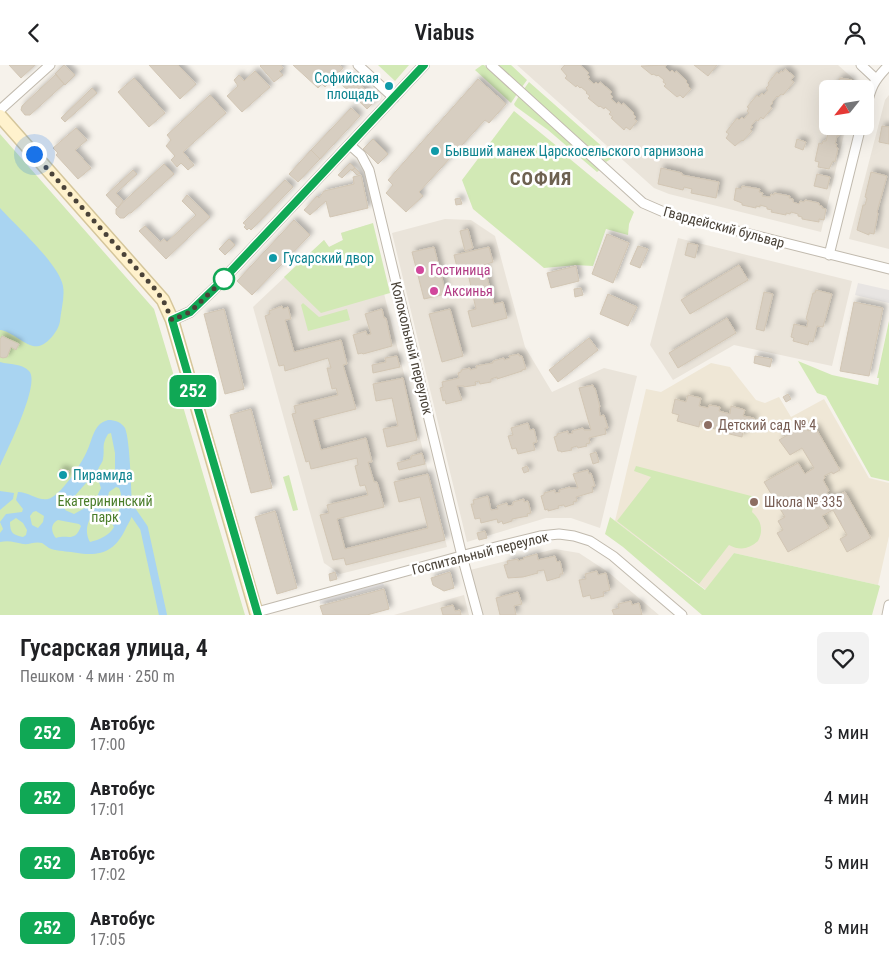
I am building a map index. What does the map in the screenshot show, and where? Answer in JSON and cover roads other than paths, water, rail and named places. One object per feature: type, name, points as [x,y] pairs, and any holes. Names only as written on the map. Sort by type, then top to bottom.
[{"type":"main road","points":[[0,116],[163,300],[172,320],[257,614]]},
{"type":"street","points":[[0,111],[50,65]]},
{"type":"street","points":[[358,65],[394,98]]},
{"type":"street","points":[[172,320],[182,317],[197,306],[424,65]]},
{"type":"street","name":"Гвардейский бульвар","points":[[491,65],[643,203],[666,213],[889,269]]},
{"type":"street","points":[[861,65],[876,79]]},
{"type":"street","points":[[874,82],[889,65]]},
{"type":"street","points":[[830,255],[859,135]]},
{"type":"street","name":"Колокольный переулок","points":[[350,145],[361,155],[369,170],[462,556],[478,615]]},
{"type":"street","name":"Госпитальный переулок","points":[[257,614],[462,556],[540,536],[559,534],[590,541],[613,557],[682,615]]},
{"type":"street","points":[[887,615],[889,605]]},
{"type":"water","points":[[0,208],[46,256],[60,277],[63,286],[59,325],[49,340],[39,346],[25,343],[10,333],[0,330]]},
{"type":"water","points":[[0,362],[26,368],[31,378],[31,389],[22,417],[0,466]]},
{"type":"water","points":[[111,420],[122,424],[127,434],[128,443],[133,510],[129,522],[116,543],[104,552],[89,554],[54,550],[42,543],[0,542],[0,533],[3,529],[0,522],[6,514],[22,512],[23,509],[16,500],[18,492],[44,499],[53,497],[70,479],[87,451],[96,428],[103,422]],"holes":[[[111,433],[115,453],[115,476],[109,479],[100,475],[98,470],[103,460],[104,444],[108,434]],[[94,479],[99,482],[101,488],[94,503],[74,514],[65,510],[65,507],[86,483]],[[116,487],[119,488],[121,503],[119,511],[114,517],[107,500],[109,492]],[[36,511],[44,516],[43,522],[38,528],[32,525],[30,516]],[[97,512],[102,514],[114,527],[104,537],[90,542],[87,530],[91,518]],[[16,518],[23,523],[27,530],[26,535],[23,537],[14,534],[10,522]],[[58,520],[81,526],[74,536],[56,538],[52,531],[54,524]]]},
{"type":"water","points":[[0,491],[14,493],[13,499],[0,510]]},
{"type":"waterway","points":[[133,512],[144,528],[163,615]]},
{"type":"place","name":"Софийская площадь","points":[[389,86]]},
{"type":"place","name":"Бывший манеж Царскосельского гарнизона","points":[[435,151]]},
{"type":"place","name":"Гусарский двор","points":[[273,258]]},
{"type":"place","name":"Гостиница","points":[[420,270]]},
{"type":"place","name":"Аксинья","points":[[434,291]]},
{"type":"place","name":"Детский сад № 4","points":[[708,425]]},
{"type":"place","name":"Пирамида","points":[[63,475]]},
{"type":"place","name":"Школа № 335","points":[[754,502]]},
{"type":"district","name":"СОФИЯ","points":[[541,178]]},
{"type":"park label","name":"Екатерининский парк","points":[[105,510]]}]
